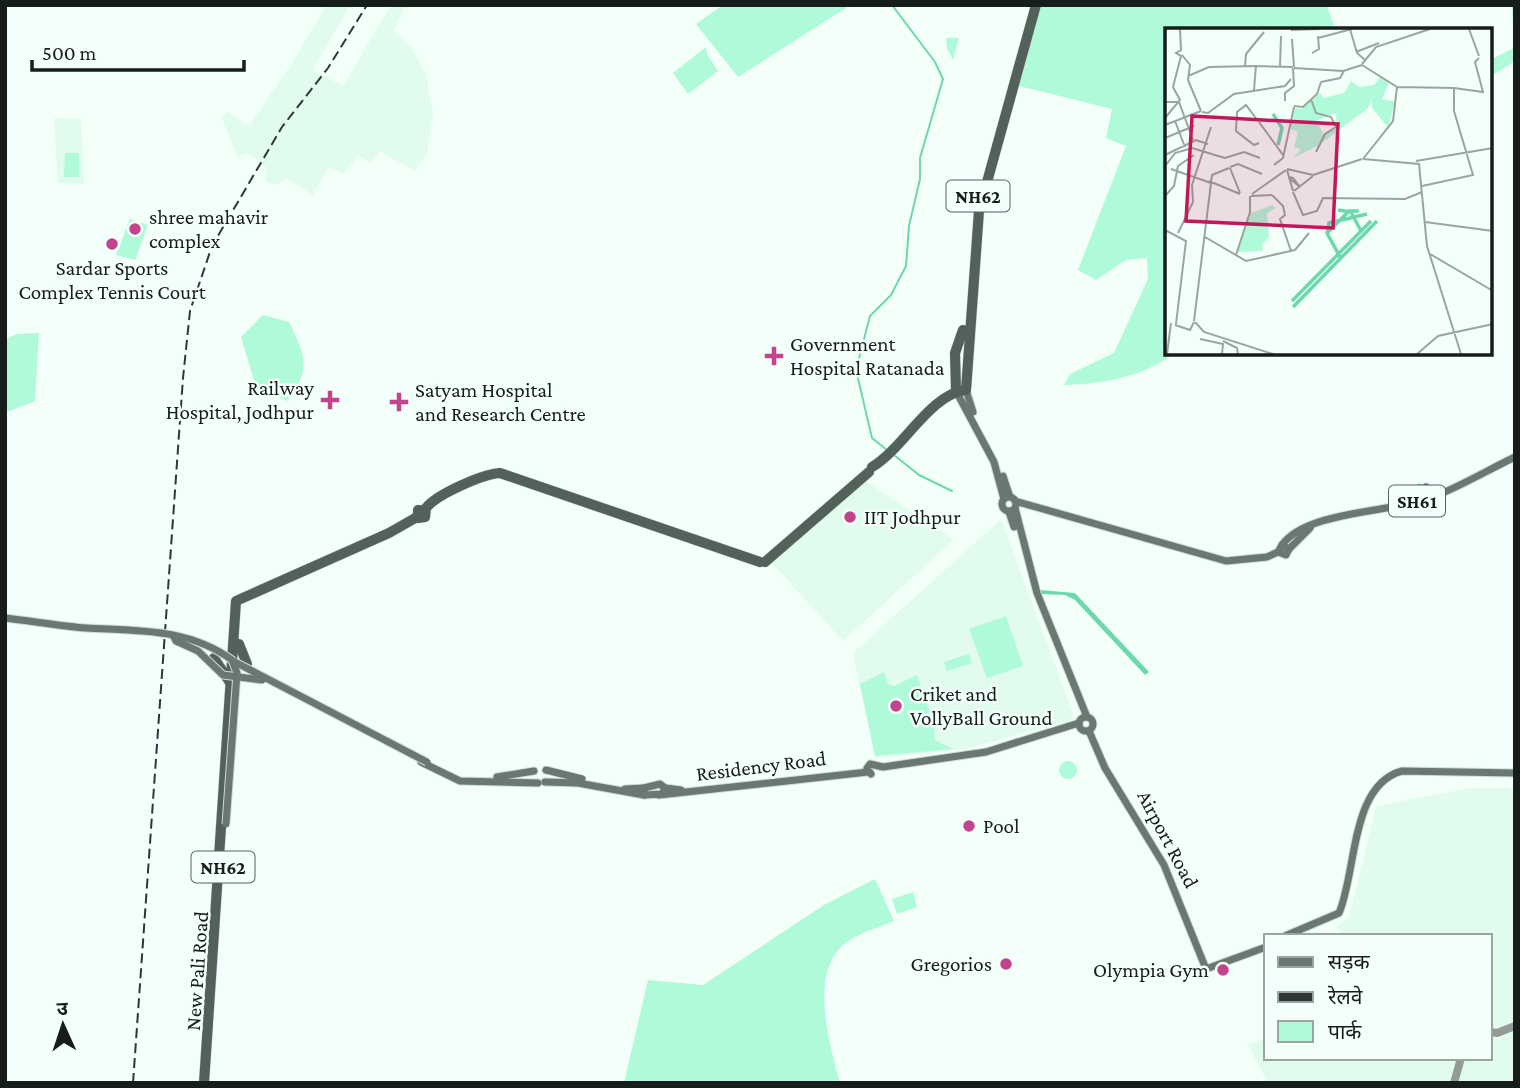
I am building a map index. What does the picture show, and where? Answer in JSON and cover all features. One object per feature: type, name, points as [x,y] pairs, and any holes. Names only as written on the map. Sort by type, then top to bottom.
[{"type":"highway","name":"NH62","points":[[236,650],[239,603],[389,533],[421,514],[425,502],[479,475],[503,470],[763,561],[959,387],[979,211],[1033,5]]},
{"type":"highway","points":[[247,663],[236,650],[230,648],[217,654],[234,684],[248,676]]},
{"type":"highway","name":"New Pali Road","points":[[206,1083],[236,650]]},
{"type":"main road","name":"Airport Road","points":[[959,387],[999,462],[1037,593],[1085,725],[1112,780],[1164,864],[1208,966],[1264,946]]},
{"type":"main road","name":"SH61","points":[[1012,504],[1033,505],[1222,561],[1256,559],[1283,549],[1313,525],[1439,495],[1515,457]]},
{"type":"main road","points":[[1412,502],[1423,488],[1439,495]]},
{"type":"main road","points":[[5,620],[176,633],[208,646],[236,650],[430,765]]},
{"type":"main road","points":[[5,620],[174,636],[197,644],[232,667],[224,826]]},
{"type":"main road","points":[[174,636],[176,641],[198,651],[223,675],[259,678],[430,765]]},
{"type":"main road","points":[[224,826],[236,684],[236,650]]},
{"type":"main road","points":[[872,769],[986,752],[1085,725]]},
{"type":"main road","name":"Residency Road","points":[[430,765],[465,778],[519,775],[540,768],[644,791],[657,784],[678,790],[872,769]]},
{"type":"main road","name":"Residency Road","points":[[430,765],[465,782],[578,783],[659,795],[872,769]]},
{"type":"main road","points":[[534,771],[533,776],[541,782],[548,777],[546,770]]},
{"type":"main road","points":[[1290,934],[1339,913],[1348,889],[1362,818],[1371,794],[1388,777],[1408,771],[1515,775]]},
{"type":"main road","points":[[1300,934],[1342,915],[1351,891],[1366,819],[1374,797],[1385,783],[1409,775],[1515,775]]},
{"type":"main road","points":[[659,795],[665,788]]},
{"type":"shaded area","points":[[326,5],[350,5],[313,70],[343,86],[391,5],[406,5],[394,31],[414,51],[426,75],[433,114],[427,154],[414,171],[380,151],[371,163],[359,157],[343,173],[329,167],[313,195],[287,179],[276,185],[265,182],[267,168],[248,153],[237,157],[221,116],[228,112],[249,126],[296,57]]},
{"type":"shaded area","points":[[54,118],[81,119],[84,184],[58,183]]},
{"type":"shaded area","points":[[866,481],[954,540],[843,641],[770,561]]},
{"type":"shaded area","points":[[1001,519],[1075,719],[965,749],[875,758],[853,653]]},
{"type":"shaded area","points":[[1040,590],[1075,593],[1149,672],[1145,675],[1075,600],[1065,595],[1041,594]]},
{"type":"shaded area","points":[[1470,788],[1515,788],[1515,1083],[1268,1083],[1247,1044],[1264,1040],[1264,1060],[1492,1060],[1492,934],[1342,934],[1336,926],[1349,917],[1376,806]]},
{"type":"green space","points":[[723,5],[844,5],[846,8],[738,77],[696,24]]},
{"type":"green space","points":[[1041,5],[1327,5],[1334,28],[1165,28],[1165,355],[1172,355],[1135,374],[1107,381],[1064,385],[1070,374],[1114,353],[1148,279],[1147,258],[1126,260],[1096,280],[1078,270],[1126,146],[1106,138],[1112,109],[1019,86]]},
{"type":"green space","points":[[1512,5],[1515,5],[1515,61],[1492,78],[1492,59],[1514,48]]},
{"type":"green space","points":[[946,38],[959,38],[953,60],[947,48]]},
{"type":"green space","points":[[706,47],[707,54],[718,71],[688,94],[673,73]]},
{"type":"green space","points":[[65,153],[79,153],[79,177],[64,177]]},
{"type":"green space","points":[[130,219],[148,225],[135,260],[116,255]]},
{"type":"green space","points":[[263,315],[289,322],[302,353],[303,371],[287,401],[256,387],[241,337]]},
{"type":"green space","points":[[39,333],[35,401],[5,413],[5,339],[17,334]]},
{"type":"green space","points":[[1006,616],[1023,666],[987,678],[969,629]]},
{"type":"green space","points":[[969,654],[972,663],[947,671],[944,662]]},
{"type":"green space","name":"Criket and VollyBall Ground","points":[[884,672],[888,684],[894,686],[917,675],[934,725],[935,740],[953,749],[875,756],[860,684]]},
{"type":"green space","points":[[1064,761],[1072,761],[1077,770],[1075,777],[1064,779],[1059,774],[1059,766]]},
{"type":"green space","points":[[875,879],[894,921],[846,942],[832,960],[826,976],[825,1013],[840,1083],[624,1083],[648,980],[703,985],[824,905]]},
{"type":"green space","points":[[913,892],[917,907],[897,914],[892,899]]},
{"type":"waterway","points":[[887,450],[872,438],[856,370],[870,316],[891,295],[906,266],[909,226],[920,179],[920,158],[943,79],[935,62],[892,5]]},
{"type":"waterway","points":[[894,455],[919,475],[952,491]]},
{"type":"taxiway","points":[[1492,1032],[1515,1026]]},
{"type":"taxiway","points":[[1454,1083],[1460,1060]]},
{"type":"railway","points":[[133,1083],[190,311],[212,246],[282,127],[328,68],[367,5]]},
{"type":"place","name":"shree mahavir complex","points":[[135,229]]},
{"type":"place","name":"Sardar Sports Complex Tennis Court","points":[[112,244]]},
{"type":"place","name":"Government Hospital Ratanada","points":[[774,356]]},
{"type":"place","name":"Railway Hospital, Jodhpur","points":[[330,400]]},
{"type":"place","name":"Satyam Hospital and Research Centre","points":[[399,402]]},
{"type":"place","name":"IIT Jodhpur","points":[[850,517]]},
{"type":"place","name":"Criket and VollyBall Ground","points":[[896,706]]},
{"type":"place","name":"Pool","points":[[969,826]]},
{"type":"place","name":"Gregorios","points":[[1006,964]]},
{"type":"place","name":"Olympia Gym","points":[[1223,970]]}]
